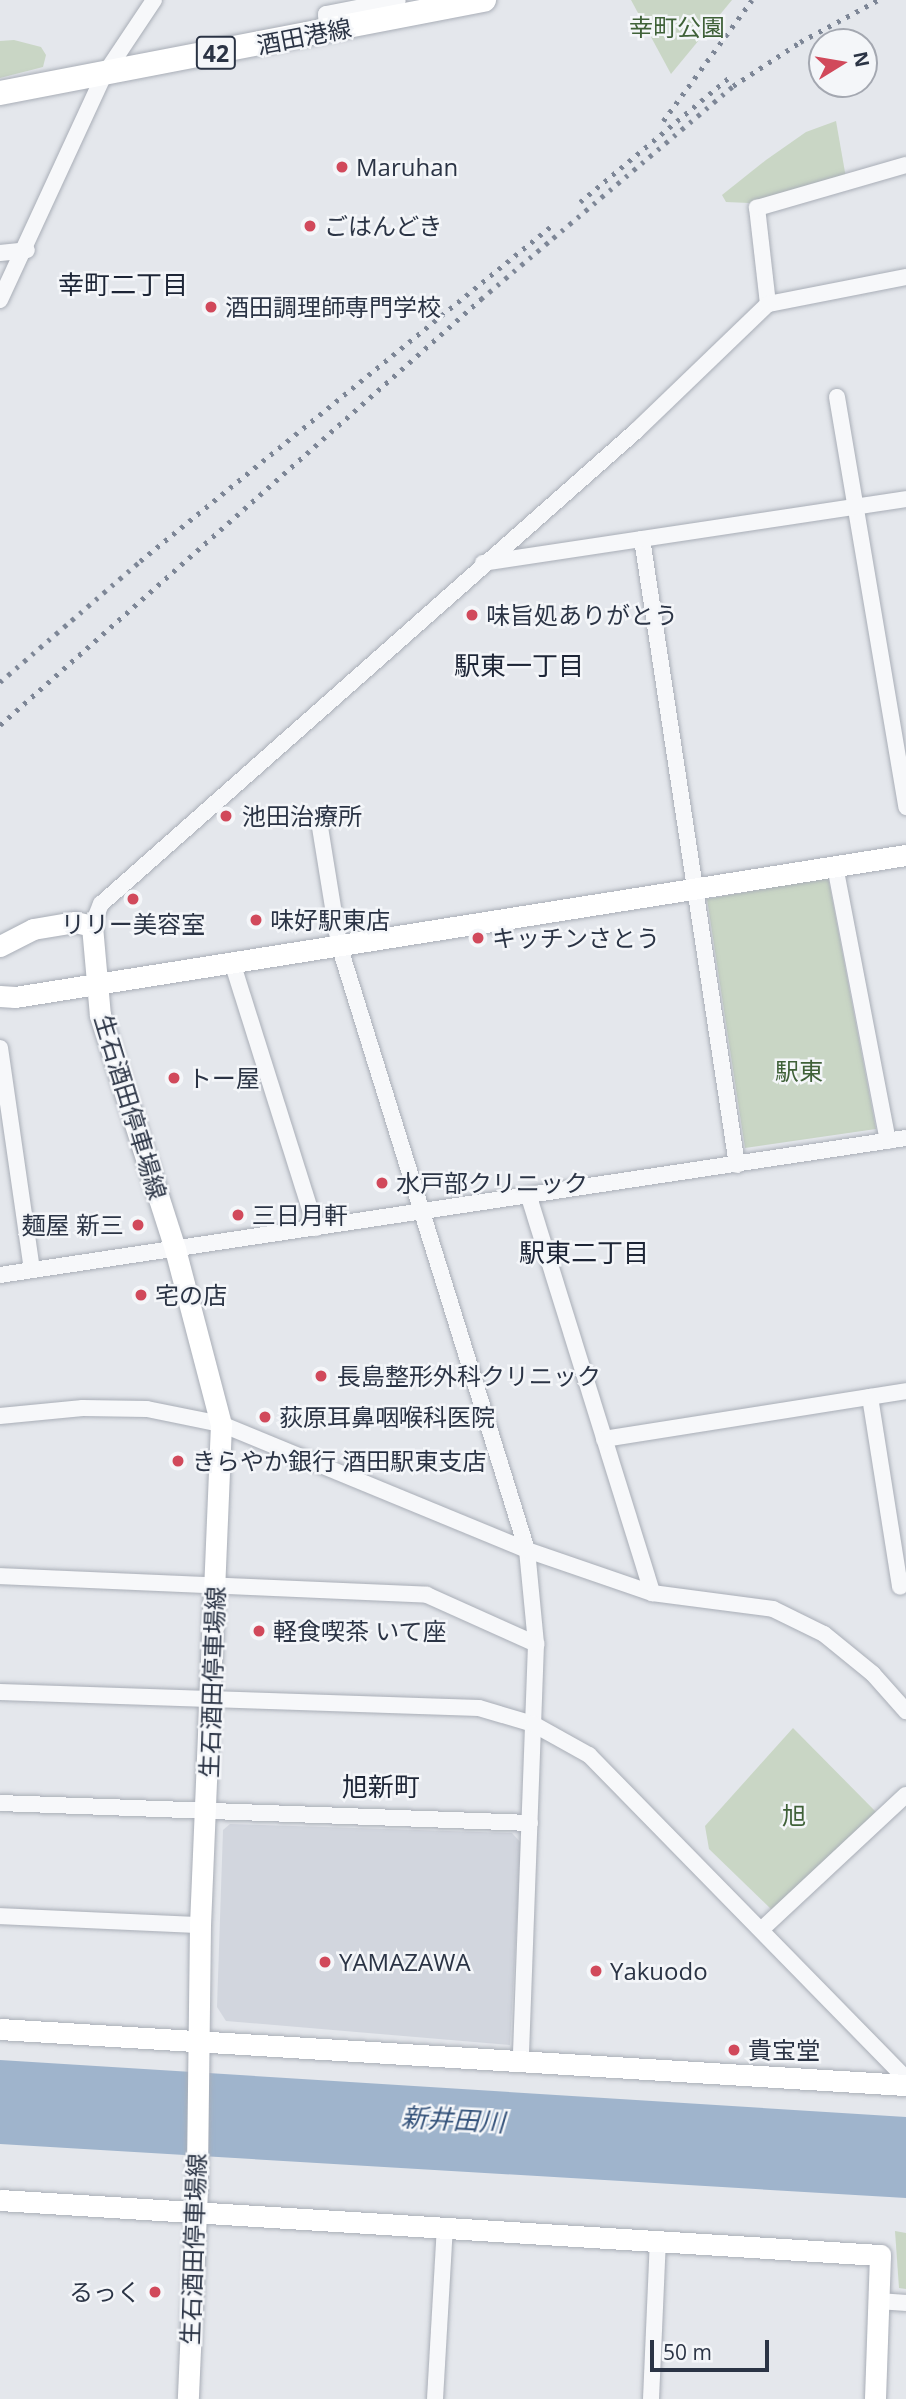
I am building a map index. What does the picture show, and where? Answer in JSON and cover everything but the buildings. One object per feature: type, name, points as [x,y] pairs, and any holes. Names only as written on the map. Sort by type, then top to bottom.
[{"type":"main road","name":"酒田港線","points":[[0,93],[484,0]]},
{"type":"street","points":[[0,300],[27,250],[104,75],[154,0]]},
{"type":"street","points":[[327,32],[326,14],[398,0]]},
{"type":"street","points":[[768,304],[757,208],[906,165]]},
{"type":"street","points":[[0,253],[27,250]]},
{"type":"street","points":[[0,946],[33,929],[75,922],[92,926],[101,904],[636,430],[768,304],[906,277]]},
{"type":"street","points":[[837,397],[906,807]]},
{"type":"street","points":[[482,564],[906,499]]},
{"type":"street","points":[[642,539],[737,1165]]},
{"type":"street","points":[[319,821],[339,945],[527,1550],[536,1644],[521,2060]]},
{"type":"street","points":[[97,983],[906,855]]},
{"type":"street","points":[[835,866],[888,1141]]},
{"type":"street","name":"生石酒田停車場線","points":[[92,926],[100,1015],[175,1249],[221,1424],[207,1811],[200,1925],[197,2189],[188,2399]]},
{"type":"street","points":[[232,962],[316,1228]]},
{"type":"street","name":"生石酒田停車場線","points":[[0,996],[97,983]]},
{"type":"street","points":[[0,996],[0,1002]]},
{"type":"street","points":[[0,1048],[32,1270]]},
{"type":"street","points":[[0,1275],[906,1138]]},
{"type":"street","points":[[529,1197],[652,1593]]},
{"type":"street","points":[[604,1439],[906,1391]]},
{"type":"street","points":[[870,1397],[900,1587]]},
{"type":"street","points":[[0,1416],[83,1408],[147,1409],[221,1424],[527,1550],[652,1593],[773,1609],[824,1634],[873,1674],[906,1711]]},
{"type":"street","points":[[0,1576],[427,1595],[536,1644]]},
{"type":"street","points":[[0,1692],[211,1702],[479,1708],[533,1724],[589,1755],[906,2079]]},
{"type":"street","points":[[761,1930],[906,1795]]},
{"type":"street","points":[[0,1803],[530,1823]]},
{"type":"street","points":[[0,1916],[200,1925]]},
{"type":"street","points":[[0,2029],[198,2048],[521,2060],[906,2085]]},
{"type":"street","points":[[0,2200],[880,2255],[875,2399]]},
{"type":"street","points":[[435,2399],[445,2228]]},
{"type":"street","points":[[651,2399],[658,2241]]},
{"type":"street","points":[[879,2301],[906,2303]]},
{"type":"shaded area","points":[[230,1824],[512,1833],[521,1843],[510,2045],[226,2021],[217,2007],[223,1830]]},
{"type":"green space","name":"幸町公園","points":[[631,0],[732,0],[671,74]]},
{"type":"green space","points":[[14,40],[41,47],[46,55],[43,67],[0,78],[0,41]]},
{"type":"green space","points":[[836,121],[846,178],[749,203],[726,202],[722,195],[766,160],[806,132]]},
{"type":"green space","name":"駅東","points":[[828,877],[876,1129],[745,1148],[707,899]]},
{"type":"green space","name":"旭","points":[[793,1728],[880,1816],[774,1912],[709,1849],[705,1826]]},
{"type":"green space","points":[[895,2231],[906,2233],[906,2289],[899,2288]]},
{"type":"water","name":"新井田川","points":[[0,2060],[906,2117],[906,2198],[0,2144]]},
{"type":"railway","points":[[663,121],[752,0]]},
{"type":"railway","points":[[0,725],[481,299],[733,86],[800,42],[878,0]]},
{"type":"railway","points":[[580,202],[733,74]]},
{"type":"railway","points":[[0,682],[140,561],[550,227]]},
{"type":"place","name":"Maruhan","points":[[342,167]]},
{"type":"place","name":"ごはんどき","points":[[310,226]]},
{"type":"place","name":"酒田調理師専門学校","points":[[211,307]]},
{"type":"place","name":"味旨処ありがとう","points":[[472,615]]},
{"type":"place","name":"池田治療所","points":[[226,816]]},
{"type":"place","name":"リリー美容室","points":[[133,899]]},
{"type":"place","name":"味好駅東店","points":[[256,920]]},
{"type":"place","name":"キッチンさとう","points":[[478,938]]},
{"type":"place","name":"トー屋","points":[[174,1078]]},
{"type":"place","name":"水戸部クリニック","points":[[382,1183]]},
{"type":"place","name":"三日月軒","points":[[238,1215]]},
{"type":"place","name":"麺屋 新三","points":[[138,1225]]},
{"type":"place","name":"宅の店","points":[[141,1295]]},
{"type":"place","name":"長島整形外科クリニック","points":[[321,1376]]},
{"type":"place","name":"荻原耳鼻咽喉科医院","points":[[265,1417]]},
{"type":"place","name":"きらやか銀行 酒田駅東支店","points":[[178,1461]]},
{"type":"place","name":"軽食喫茶 いて座","points":[[259,1631]]},
{"type":"place","name":"YAMAZAWA","points":[[325,1962]]},
{"type":"place","name":"Yakuodo","points":[[596,1971]]},
{"type":"place","name":"貴宝堂","points":[[734,2050]]},
{"type":"place","name":"るっく","points":[[155,2292]]},
{"type":"district","name":"幸町二丁目","points":[[123,285]]},
{"type":"district","name":"駅東一丁目","points":[[519,666]]},
{"type":"district","name":"駅東二丁目","points":[[584,1253]]},
{"type":"district","name":"旭新町","points":[[381,1787]]}]
